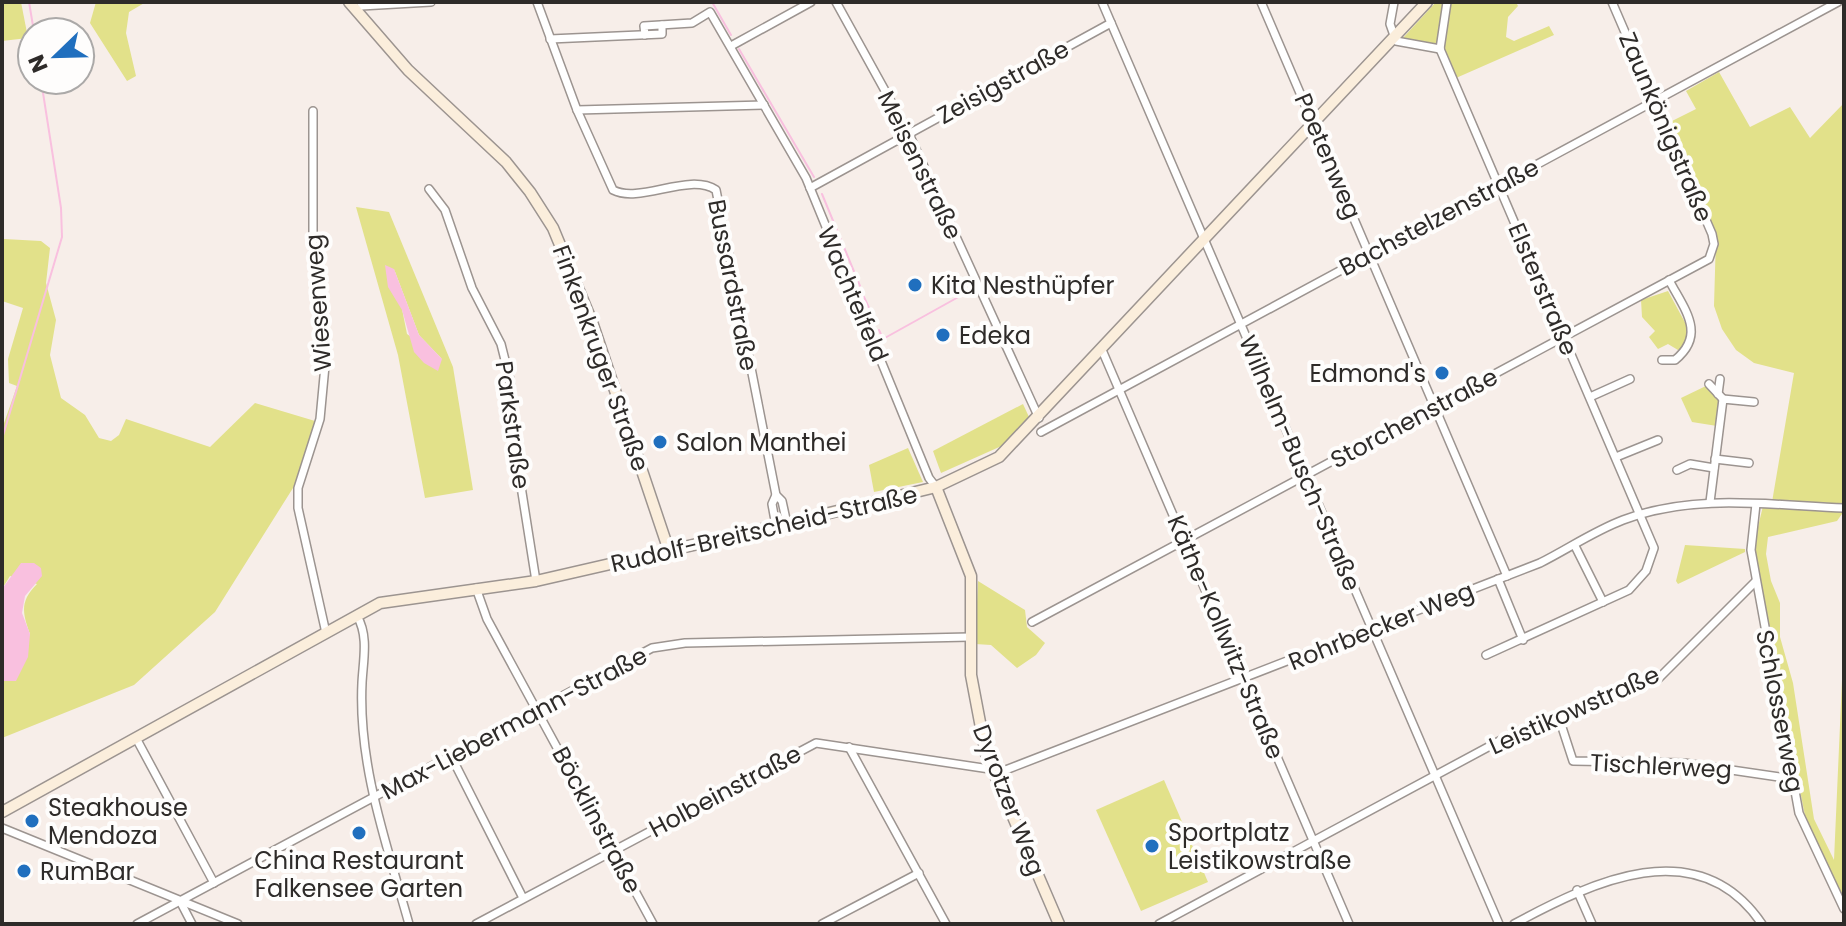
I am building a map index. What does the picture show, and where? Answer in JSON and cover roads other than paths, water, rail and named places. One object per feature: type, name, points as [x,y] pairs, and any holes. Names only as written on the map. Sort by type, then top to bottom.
[{"type":"street","points":[[353,6],[431,2]]},
{"type":"street","name":"Bussardstraße","points":[[537,2],[577,110],[613,190],[622,194],[655,187],[704,185],[716,190],[776,495],[782,501],[787,524]]},
{"type":"street","points":[[731,46],[811,2]]},
{"type":"street","name":"Meisenstraße","points":[[836,2],[909,134],[1039,418]]},
{"type":"street","name":"Wilhelm-Busch-Straße","points":[[1102,2],[1499,924]]},
{"type":"street","name":"Poetenweg","points":[[1261,2],[1435,407],[1502,578]]},
{"type":"street","points":[[1394,2],[1392,35],[1396,41],[1440,49],[1447,2]]},
{"type":"street","name":"Rudolf-Breitscheid-Straße","points":[[2,812],[389,601],[536,581],[787,524],[936,487],[1009,450],[1314,122],[1418,2]]},
{"type":"street","name":"Rudolf-Breitscheid-Straße","points":[[1392,35],[1427,2]]},
{"type":"street","name":"Zaunkönigstraße","points":[[1612,2],[1712,234],[1712,253]]},
{"type":"street","name":"Bachstelzenstraße","points":[[1041,432],[1242,327],[1838,2]]},
{"type":"street","name":"Finkenkruger Straße","points":[[353,6],[408,70],[506,162],[553,228],[592,322],[669,551]]},
{"type":"street","name":"Wachtelfeld","points":[[550,39],[645,35],[644,26],[692,23],[710,12],[810,188],[929,478],[936,487]]},
{"type":"street","name":"Zeisigstraße","points":[[810,188],[1111,23]]},
{"type":"street","name":"Elsterstraße","points":[[1440,49],[1654,548],[1646,571],[1629,590],[1486,655]]},
{"type":"street","points":[[577,110],[764,105]]},
{"type":"street","name":"Wiesenweg","points":[[313,111],[313,248],[326,355],[320,419],[298,488],[298,508],[326,633]]},
{"type":"street","name":"Parkstraße","points":[[429,189],[445,210],[472,288],[501,344],[510,380],[517,461],[536,581]]},
{"type":"street","name":"Storchenstraße","points":[[1032,622],[1564,338],[1709,259],[1712,253]]},
{"type":"street","points":[[1662,360],[1675,360],[1689,347],[1691,338],[1691,321],[1669,280]]},
{"type":"street","name":"Käthe-Kollwitz-Straße","points":[[1102,350],[1349,924]]},
{"type":"street","points":[[1590,397],[1630,379]]},
{"type":"street","points":[[1710,502],[1720,379]]},
{"type":"street","points":[[1709,384],[1721,396],[1754,402]]},
{"type":"street","points":[[1616,457],[1658,440]]},
{"type":"street","points":[[1677,470],[1690,464],[1749,463]]},
{"type":"street","name":"Dyrotzer Weg","points":[[936,487],[971,576],[970,637],[974,700],[994,771],[1059,924]]},
{"type":"street","name":"Bussardstraße","points":[[776,495],[772,504],[776,526]]},
{"type":"street","name":"Rohrbecker Weg","points":[[994,771],[1003,771],[1372,630],[1502,578],[1575,546],[1603,528],[1641,514],[1710,502],[1844,508]]},
{"type":"street","name":"Schlosserweg","points":[[1758,505],[1751,550],[1799,813],[1844,909]]},
{"type":"street","points":[[1575,546],[1603,602]]},
{"type":"street","name":"Rohrbecker Weg","points":[[1502,578],[1523,640]]},
{"type":"street","name":"Leistikowstraße","points":[[1159,924],[1516,732],[1659,678],[1756,581]]},
{"type":"street","name":"Böcklinstraße","points":[[476,588],[487,619],[653,924]]},
{"type":"street","points":[[357,616],[364,638],[362,682],[372,798],[409,924]]},
{"type":"street","name":"Max-Liebermann-Straße","points":[[137,924],[625,661],[669,644],[970,637]]},
{"type":"street","name":"Tischlerweg","points":[[1559,718],[1573,761],[1684,763],[1793,779]]},
{"type":"street","points":[[136,738],[214,883]]},
{"type":"street","name":"Holbeinstraße","points":[[476,924],[816,743],[994,771]]},
{"type":"street","points":[[849,747],[946,924]]},
{"type":"street","points":[[451,756],[523,898]]},
{"type":"street","points":[[2,829],[238,924]]},
{"type":"street","points":[[1514,924],[1577,890],[1637,874],[1685,872],[1734,892],[1762,924]]},
{"type":"street","points":[[822,924],[919,873]]},
{"type":"street","points":[[1577,890],[1592,924]]},
{"type":"street","points":[[180,901],[192,924]]},
{"type":"waterway","points":[[29,2],[31,16]]},
{"type":"waterway","points":[[712,2],[731,35]]},
{"type":"waterway","points":[[739,49],[814,177]]},
{"type":"waterway","points":[[2,439],[62,237],[61,208],[44,96]]},
{"type":"waterway","points":[[822,194],[860,286]]},
{"type":"waterway","points":[[879,330],[883,339],[971,290]]},
{"type":"waterway","points":[[864,297],[875,321]]},
{"type":"place","name":"Kita Nesthüpfer","points":[[915,285]]},
{"type":"place","name":"Edeka","points":[[943,335]]},
{"type":"place","name":"Edmond's","points":[[1442,373]]},
{"type":"place","name":"Salon Manthei","points":[[660,442]]},
{"type":"place","name":"Steakhouse Mendoza","points":[[32,821]]},
{"type":"place","name":"China Restaurant Falkensee Garten","points":[[359,833]]},
{"type":"place","name":"Sportplatz Leistikowstraße","points":[[1152,846]]},
{"type":"place","name":"RumBar","points":[[24,871]]}]
